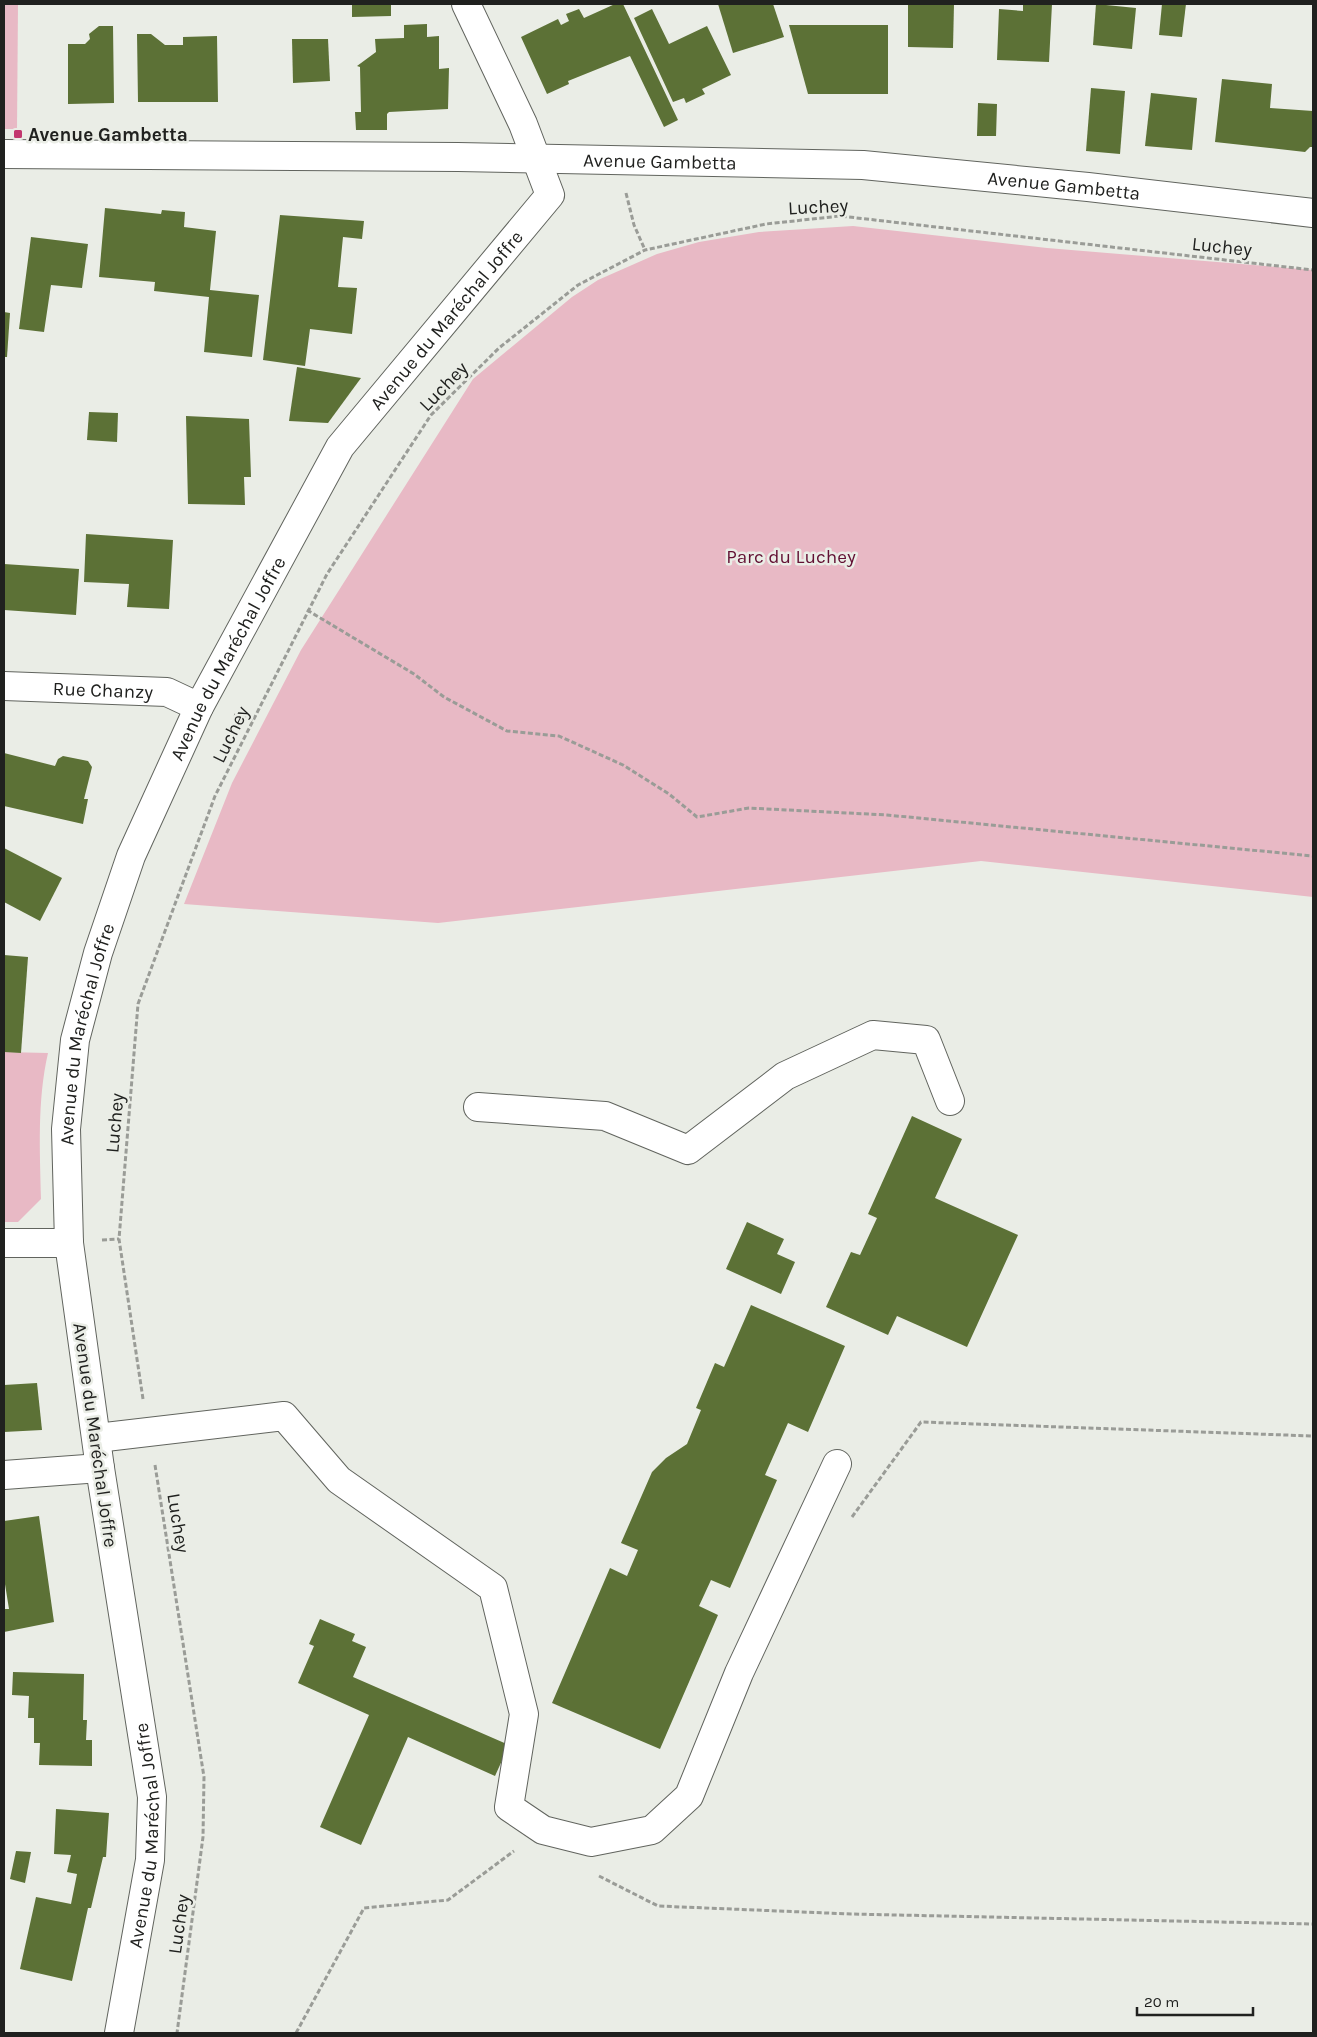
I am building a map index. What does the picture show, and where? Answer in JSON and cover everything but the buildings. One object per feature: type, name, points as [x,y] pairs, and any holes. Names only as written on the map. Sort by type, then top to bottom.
[{"type":"street","points":[[466,4],[537,159]]},
{"type":"street","name":"Avenue Gambetta","points":[[4,154],[537,159],[863,165],[1088,187],[1313,213]]},
{"type":"street","name":"Avenue du Maréchal Joffre","points":[[120,2033],[150,1860],[152,1797],[100,1468],[69,1243],[66,1129],[75,1040],[98,953],[131,856],[199,707],[340,447],[550,195],[537,159]]},
{"type":"street","name":"Rue Chanzy","points":[[4,686],[168,692],[199,707]]},
{"type":"street","points":[[478,1107],[605,1116],[688,1150],[785,1076],[872,1035],[926,1040],[950,1101]]},
{"type":"street","points":[[4,1243],[69,1243]]},
{"type":"street","points":[[96,1438],[284,1416],[339,1480],[493,1588],[524,1714],[510,1807],[543,1830],[591,1842],[652,1830],[689,1796],[739,1673],[837,1464]]},
{"type":"street","points":[[4,1474],[100,1468]]},
{"type":"path","points":[[624,161],[624,184],[634,225],[644,250]]},
{"type":"path","name":"Luchey","points":[[177,2033],[203,1837],[204,1777],[119,1239],[138,1004],[215,796],[307,610],[327,574],[431,415],[500,348],[578,285],[644,250],[766,224],[840,216],[1313,270]]},
{"type":"path","points":[[307,610],[414,674],[444,697],[507,731],[559,736],[623,765],[669,794],[697,817],[749,808],[887,815],[1313,856]]},
{"type":"path","points":[[850,1519],[921,1422],[1313,1436]]},
{"type":"path","points":[[296,2033],[364,1908],[448,1900],[543,1830]]},
{"type":"path","points":[[594,1872],[602,1878],[658,1906],[851,1914],[1313,1924]]},
{"type":"green space","points":[[4,4],[18,4],[17,129],[4,129]]},
{"type":"green space","name":"Parc du Luchey","points":[[853,226],[1047,248],[1313,270],[1313,897],[981,861],[438,923],[184,904],[232,783],[301,650],[473,379],[572,297],[598,280],[657,254],[699,242],[759,232]]},
{"type":"green space","points":[[4,1052],[48,1053],[44,1071],[41,1108],[41,1199],[18,1222],[4,1222]]},
{"type":"place","name":"Avenue Gambetta","points":[[18,134]]}]
